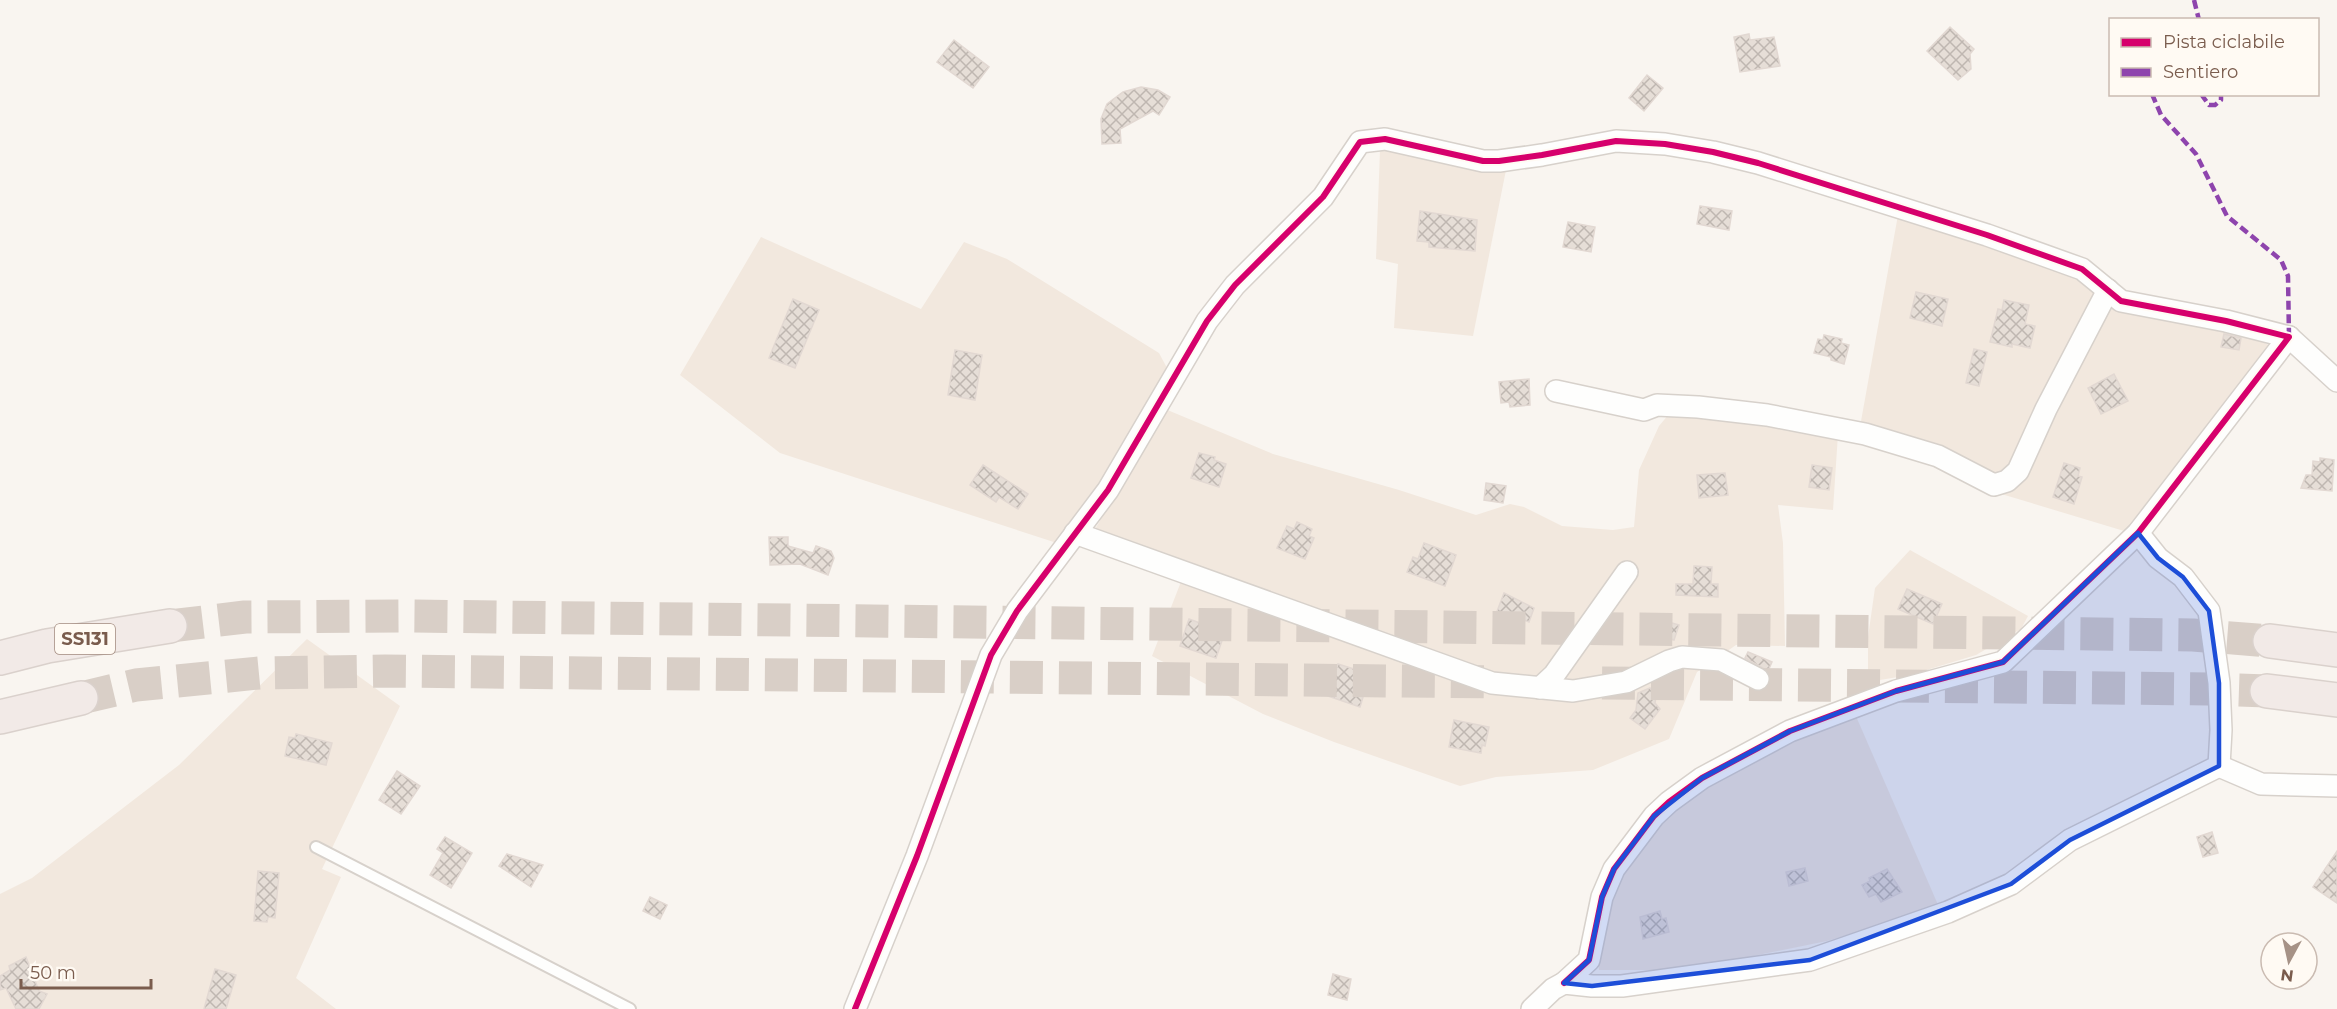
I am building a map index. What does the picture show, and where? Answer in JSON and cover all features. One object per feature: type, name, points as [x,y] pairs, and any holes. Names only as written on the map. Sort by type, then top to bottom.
[{"type":"highway","name":"SS131","points":[[0,658],[47,646],[170,626]]},
{"type":"highway","points":[[2270,641],[2337,650]]},
{"type":"highway","points":[[2267,691],[2337,700]]},
{"type":"highway","points":[[0,717],[81,698]]},
{"type":"street","points":[[855,1009],[917,856],[991,655],[1017,611],[1108,490],[1207,321],[1235,285],[1323,197],[1360,142],[1385,139],[1483,161],[1499,161],[1616,141],[1665,144],[1758,163],[1986,235],[2082,269],[2121,301],[2226,321],[2289,337],[2337,381]]},
{"type":"street","points":[[1556,391],[1644,410],[1657,405],[1698,406],[1767,415],[1865,434],[1938,456],[1994,484],[2007,481],[2018,471],[2046,409],[2108,290]]},
{"type":"street","points":[[1532,1009],[1589,960],[1602,897],[1614,869],[1654,816],[1669,802],[1702,778],[1790,731],[1896,691],[2003,662],[2138,533],[2289,337]]},
{"type":"street","points":[[1076,532],[1492,684],[1574,691],[1626,682],[1682,657],[1721,660],[1758,679]]},
{"type":"street","points":[[2138,533],[2157,558],[2183,577],[2210,611],[2219,695],[2221,730],[2219,766]]},
{"type":"street","points":[[1540,688],[1554,675],[1627,572]]},
{"type":"street","points":[[1564,983],[1622,986],[1810,960],[1948,912],[2011,884],[2070,840],[2219,766],[2261,784],[2337,786]]},
{"type":"lane","points":[[316,847],[630,1009]]},
{"type":"highlighted area","points":[[2138,533],[2158,558],[2183,577],[2209,611],[2219,683],[2219,766],[2070,840],[2011,884],[1810,960],[1592,986],[1564,983],[1589,960],[1602,897],[1614,869],[1654,816],[1702,778],[1790,731],[1896,691],[2003,662]]},
{"type":"shaded area","points":[[1380,150],[1506,170],[1473,336],[1394,328],[1398,264],[1376,259]]},
{"type":"shaded area","points":[[1898,215],[2086,282],[2106,307],[2253,338],[2269,345],[2134,534],[1998,493],[1916,456],[1858,438]]},
{"type":"shaded area","points":[[761,237],[921,309],[964,242],[1007,259],[1159,353],[1167,368],[1063,545],[780,453],[680,375]]},
{"type":"shaded area","points":[[1165,409],[1273,454],[1476,515],[1510,504],[1524,507],[1562,526],[1613,530],[1634,527],[1639,470],[1659,426],[1669,414],[1736,420],[1838,434],[1833,510],[1778,505],[1783,543],[1785,646],[1736,645],[1697,672],[1669,739],[1593,770],[1496,777],[1460,786],[1334,742],[1263,714],[1152,656],[1186,569],[1094,531]]},
{"type":"shaded area","points":[[1910,550],[2028,616],[2021,629],[1976,655],[1910,675],[1868,682],[1868,637],[1875,588]]},
{"type":"shaded area","points":[[307,639],[400,706],[322,869],[341,877],[296,978],[336,1009],[0,1009],[0,894],[32,878],[179,765]]},
{"type":"shaded area","points":[[1852,707],[1939,907],[1827,941],[1684,970],[1599,970],[1596,945],[1616,876],[1673,805]]},
{"type":"building","points":[[1950,27],[1974,49],[1970,54],[1971,69],[1958,80],[1927,51]]},
{"type":"building","points":[[1749,34],[1750,40],[1774,37],[1780,66],[1740,72],[1734,37]]},
{"type":"building","points":[[954,40],[989,67],[973,88],[937,62]]},
{"type":"building","points":[[1647,75],[1663,88],[1644,111],[1629,98]]},
{"type":"building","points":[[1141,87],[1158,90],[1170,97],[1159,115],[1153,111],[1120,129],[1121,143],[1102,144],[1101,119],[1107,104],[1123,92]]},
{"type":"building","points":[[1700,206],[1732,211],[1729,230],[1697,224]]},
{"type":"building","points":[[1420,211],[1477,220],[1475,251],[1429,247],[1429,242],[1417,241]]},
{"type":"building","points":[[1568,222],[1595,227],[1591,252],[1563,247]]},
{"type":"building","points":[[1916,292],[1948,299],[1942,326],[1910,318]]},
{"type":"building","points":[[793,299],[819,310],[795,368],[769,358]]},
{"type":"building","points":[[2004,300],[2029,305],[2025,324],[2035,326],[2030,348],[1990,342],[1998,309],[2002,310]]},
{"type":"building","points":[[2224,334],[2241,338],[2239,350],[2221,347]]},
{"type":"building","points":[[1824,335],[1842,339],[1841,343],[1849,345],[1844,364],[1831,360],[1831,357],[1814,353],[1818,339],[1823,340]]},
{"type":"building","points":[[1974,349],[1987,352],[1979,386],[1966,383]]},
{"type":"building","points":[[955,350],[982,355],[975,400],[948,395]]},
{"type":"building","points":[[2114,374],[2128,401],[2101,414],[2088,388]]},
{"type":"building","points":[[1529,379],[1530,405],[1510,407],[1509,402],[1501,403],[1499,382]]},
{"type":"building","points":[[1199,453],[1215,457],[1214,460],[1226,464],[1219,487],[1191,478]]},
{"type":"building","points":[[2320,458],[2334,460],[2332,491],[2301,488],[2306,475],[2312,475],[2313,461],[2320,462]]},
{"type":"building","points":[[2064,463],[2080,468],[2078,476],[2082,477],[2074,504],[2053,497]]},
{"type":"building","points":[[983,465],[1028,494],[1018,509],[999,497],[996,502],[970,485]]},
{"type":"building","points":[[1812,465],[1832,468],[1829,490],[1809,487]]},
{"type":"building","points":[[1725,473],[1728,495],[1699,498],[1697,475]]},
{"type":"building","points":[[1486,483],[1506,486],[1503,503],[1484,500]]},
{"type":"building","points":[[1297,522],[1312,529],[1309,536],[1314,538],[1305,559],[1277,548],[1287,526],[1294,529]]},
{"type":"building","points":[[769,537],[788,537],[788,546],[813,553],[816,546],[831,551],[834,558],[828,575],[800,564],[770,565]]},
{"type":"building","points":[[1424,543],[1456,555],[1445,586],[1407,572],[1413,557],[1418,559]]},
{"type":"building","points":[[1694,566],[1712,567],[1711,584],[1718,584],[1718,597],[1676,595],[1676,584],[1693,584]]},
{"type":"building","points":[[1907,589],[1942,604],[1933,624],[1898,609]]},
{"type":"building","points":[[1504,593],[1534,608],[1529,622],[1514,616],[1512,620],[1496,614]]},
{"type":"building","points":[[1189,619],[1225,632],[1216,658],[1180,646]]},
{"type":"building","points":[[1658,619],[1679,625],[1674,640],[1653,634]]},
{"type":"building","points":[[1748,652],[1772,662],[1768,671],[1745,658]]},
{"type":"building","points":[[1338,664],[1370,674],[1360,707],[1328,696]]},
{"type":"building","points":[[1650,688],[1656,697],[1655,703],[1660,709],[1645,729],[1630,718],[1636,710],[1638,693]]},
{"type":"building","points":[[1454,720],[1489,727],[1481,753],[1449,747]]},
{"type":"building","points":[[296,734],[332,743],[326,765],[285,756],[289,737],[295,738]]},
{"type":"building","points":[[397,771],[420,786],[401,814],[379,800]]},
{"type":"building","points":[[2212,832],[2218,853],[2203,857],[2197,837]]},
{"type":"building","points":[[445,837],[472,853],[451,888],[430,875],[443,853],[437,849]]},
{"type":"building","points":[[2337,851],[2337,903],[2313,887]]},
{"type":"building","points":[[507,854],[543,865],[531,887],[499,866]]},
{"type":"building","points":[[1805,868],[1808,881],[1789,886],[1786,872]]},
{"type":"building","points":[[1887,869],[1902,892],[1881,902],[1876,894],[1869,897],[1862,885],[1870,881],[1869,878]]},
{"type":"building","points":[[258,871],[279,873],[275,918],[268,917],[267,922],[254,921]]},
{"type":"building","points":[[650,897],[667,905],[660,919],[643,911]]},
{"type":"building","points":[[1660,911],[1662,919],[1666,918],[1669,932],[1643,939],[1640,917]]},
{"type":"building","points":[[26,957],[39,991],[47,994],[39,1009],[16,1009],[6,988],[0,990],[0,976],[10,970],[9,966]]},
{"type":"building","points":[[215,969],[236,975],[226,1009],[204,1009]]},
{"type":"building","points":[[1333,974],[1351,979],[1347,1000],[1328,995]]},
{"type":"tunnel","points":[[170,626],[245,617],[406,616],[2193,635],[2270,641]]},
{"type":"tunnel","points":[[81,698],[136,685],[259,673],[385,671],[1499,682]]},
{"type":"tunnel","points":[[1602,683],[2267,691]]},
{"type":"marked path","points":[[2194,0],[2198,18]]},
{"type":"marked path","points":[[2153,96],[2161,115],[2196,154],[2227,216],[2281,260],[2288,276],[2289,337]]},
{"type":"marked path","points":[[2202,96],[2209,105],[2215,105],[2221,100],[2221,96]]},
{"type":"cycle path","points":[[855,1009],[917,856],[991,655],[1017,611],[1108,490],[1207,321],[1235,285],[1323,197],[1360,142],[1385,139],[1483,161],[1542,155],[1616,141],[1665,144],[1713,152],[1758,163],[1987,235],[2082,269],[2121,301],[2226,321],[2289,337],[2138,533],[2003,662],[1896,691],[1790,731],[1702,778],[1669,802],[1654,816],[1614,869],[1602,897],[1589,960],[1564,983]]}]
